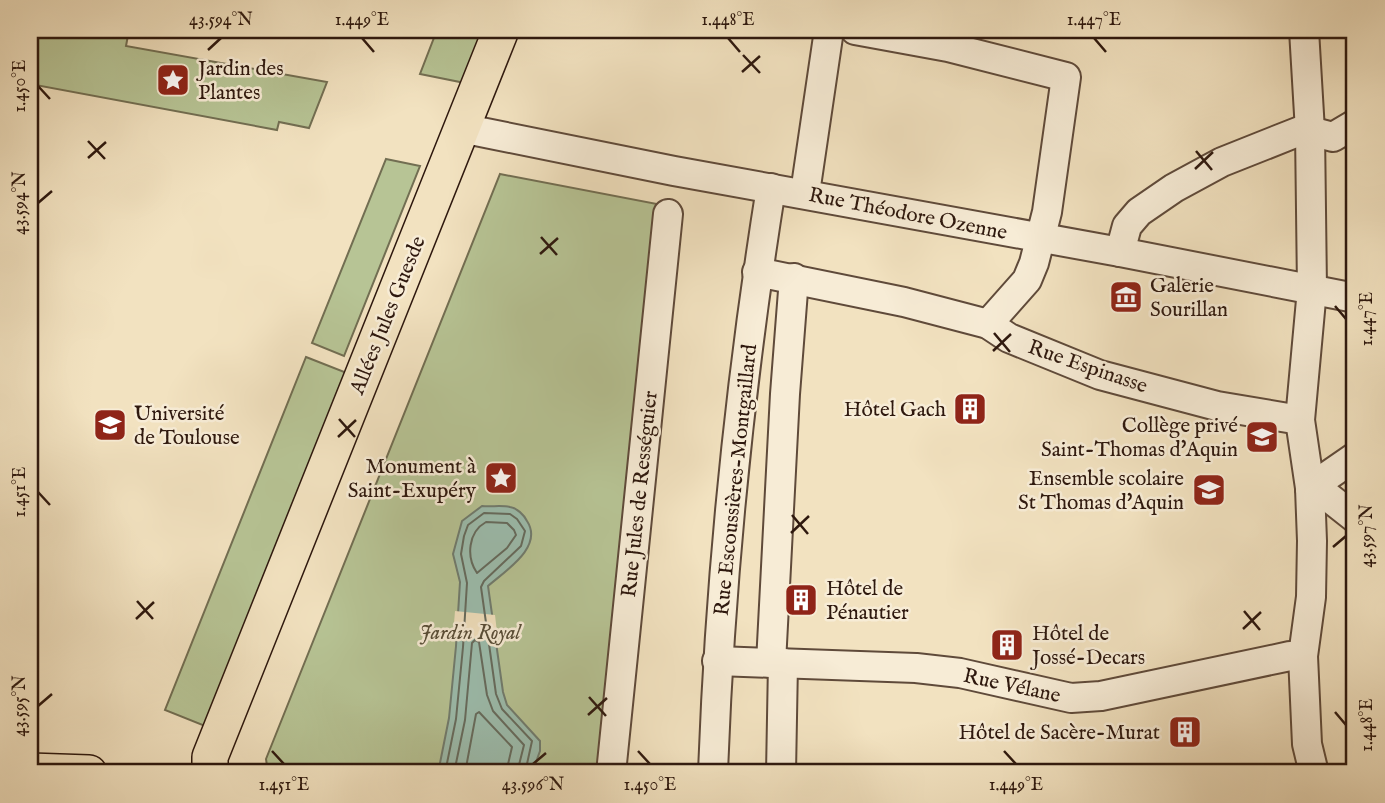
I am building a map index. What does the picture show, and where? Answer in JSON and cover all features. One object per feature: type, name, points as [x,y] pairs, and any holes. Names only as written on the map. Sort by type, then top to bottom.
[{"type":"main road","name":"Allées Jules Guesde","points":[[204,768],[501,30]]},
{"type":"main road","points":[[30,771],[89,773]]},
{"type":"street","points":[[804,193],[829,30]]},
{"type":"street","points":[[855,30],[948,47],[1066,77],[1041,238],[1027,280],[988,324]]},
{"type":"street","points":[[1304,30],[1310,131],[1312,289],[1300,420],[1310,488],[1312,541],[1311,597],[1303,656],[1307,744],[1314,773]]},
{"type":"street","points":[[1120,252],[1128,226],[1139,212],[1174,188],[1222,162],[1300,131],[1333,137],[1355,124]]},
{"type":"street","name":"Rue Théodore Ozenne","points":[[461,128],[674,171],[804,193],[1355,298]]},
{"type":"street","name":"Rue Escoussières-Montgaillard","points":[[713,773],[717,661],[733,467],[757,272],[771,188]]},
{"type":"street","name":"Rue Jules de Rességuier","points":[[611,773],[668,214]]},
{"type":"street","name":"Rue Espinasse","points":[[757,272],[904,302],[988,324],[1009,338],[1100,375],[1217,406],[1300,420]]},
{"type":"street","points":[[781,773],[777,663],[785,394],[794,278]]},
{"type":"street","points":[[1310,488],[1355,457]]},
{"type":"street","points":[[1310,488],[1322,492],[1353,516]]},
{"type":"street","points":[[1312,541],[1337,514],[1353,516]]},
{"type":"street","name":"Rue Vélane","points":[[717,661],[916,668],[960,673],[1071,698],[1101,696],[1290,656],[1303,656]]},
{"type":"green space","name":"Jardin des Plantes","points":[[30,30],[129,30],[126,46],[327,82],[309,128],[279,122],[277,130],[30,84]]},
{"type":"green space","points":[[437,30],[491,30],[470,84],[420,74]]},
{"type":"green space","points":[[386,159],[420,166],[344,356],[312,343]]},
{"type":"green space","name":"Jardin Royal","points":[[500,174],[657,204],[598,773],[268,773],[266,759]]},
{"type":"green space","points":[[306,357],[352,375],[210,728],[165,710]]},
{"type":"water","points":[[482,506],[515,509],[524,516],[531,531],[527,549],[520,558],[488,586],[507,705],[540,741],[540,751],[532,773],[438,773],[449,718],[456,646],[460,582],[453,554],[462,521]]},
{"type":"pier","points":[[455,611],[495,615],[498,641],[453,636]]},
{"type":"place","name":"Jardin des Plantes","points":[[173,80]]},
{"type":"place","name":"Galerie Sourillan","points":[[1126,297]]},
{"type":"place","name":"Hôtel Gach","points":[[970,409]]},
{"type":"place","name":"Université de Toulouse","points":[[110,425]]},
{"type":"place","name":"Collège privé Saint-Thomas d'Aquin","points":[[1262,437]]},
{"type":"place","name":"Monument à Saint-Exupéry","points":[[501,478]]},
{"type":"place","name":"Ensemble scolaire St Thomas d'Aquin","points":[[1209,490]]},
{"type":"place","name":"Hôtel de Pénautier","points":[[801,600]]},
{"type":"place","name":"Hôtel de Jossé-Decars","points":[[1007,645]]},
{"type":"place","name":"Hôtel de Sacère-Murat","points":[[1185,732]]}]
